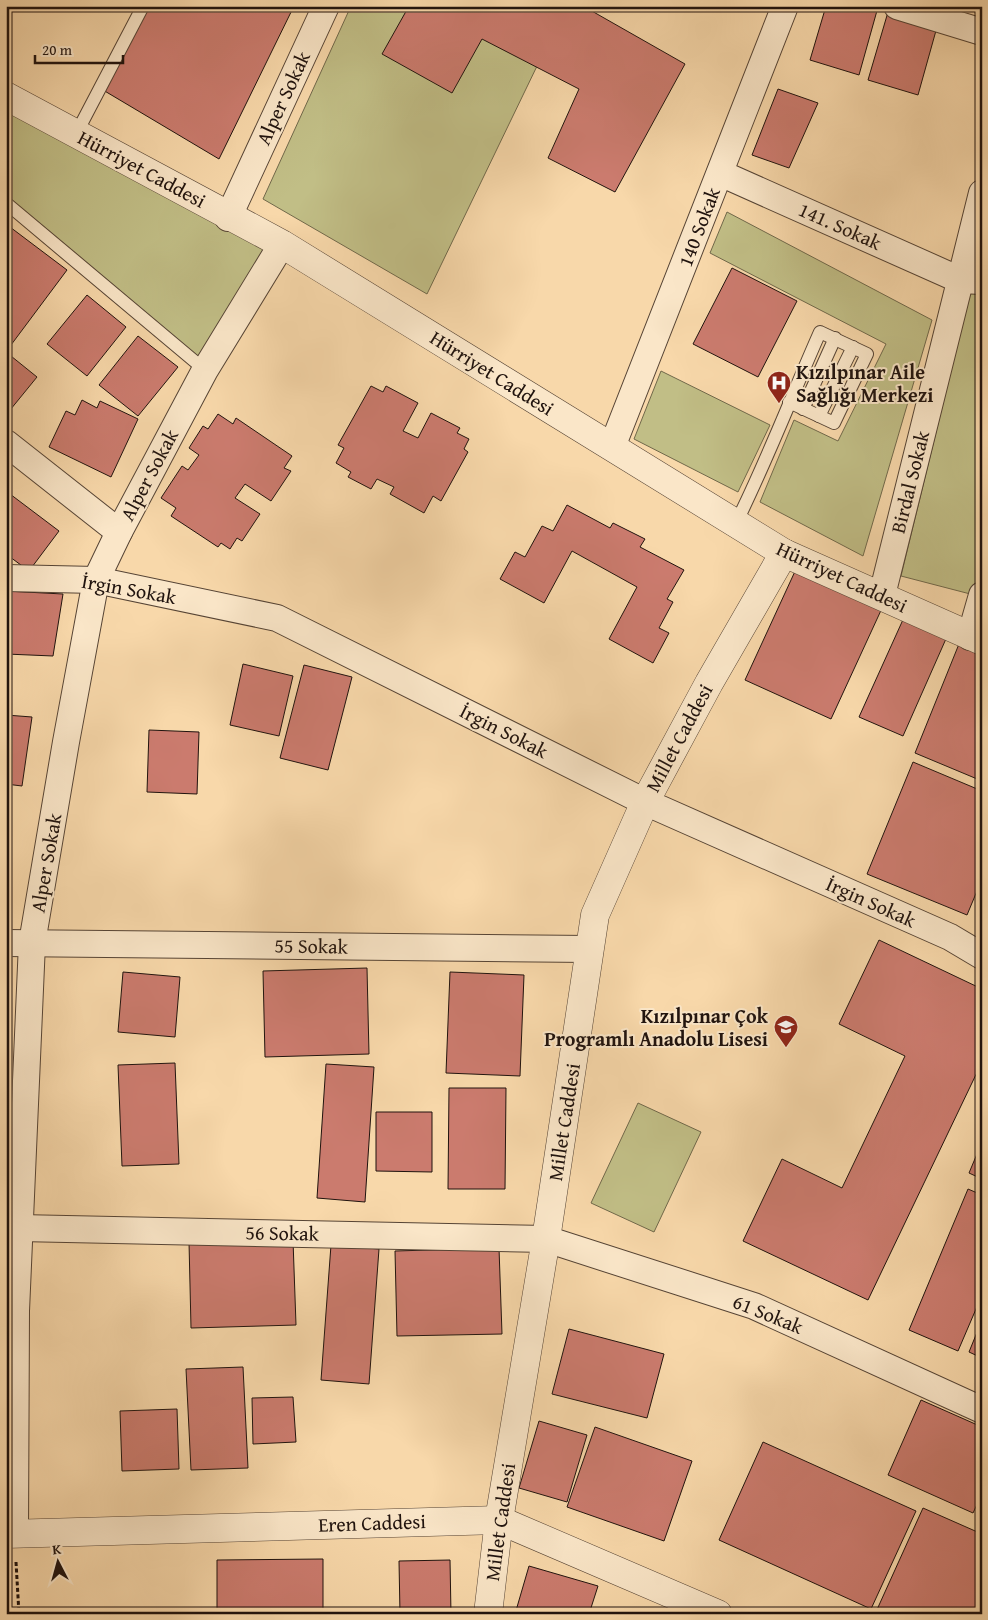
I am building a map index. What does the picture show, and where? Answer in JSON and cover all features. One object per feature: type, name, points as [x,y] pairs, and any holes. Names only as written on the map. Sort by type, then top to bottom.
[{"type":"street","name":"Alper Sokak","points":[[229,217],[326,6]]},
{"type":"street","name":"140 Sokak","points":[[612,447],[785,6]]},
{"type":"street","points":[[897,6],[982,32]]},
{"type":"street","name":"Hürriyet Caddesi","points":[[6,96],[282,244],[784,552],[976,639]]},
{"type":"street","name":"141. Sokak","points":[[720,173],[971,280]]},
{"type":"street","name":"Birdal Sokak","points":[[882,596],[971,280],[982,193]]},
{"type":"street","name":"Alper Sokak","points":[[11,1534],[19,1228],[32,943],[96,580],[119,532],[205,370],[282,244]]},
{"type":"street","points":[[6,443],[119,532]]},
{"type":"street","name":"Millet Caddesi","points":[[488,1614],[499,1520],[546,1239],[595,915],[645,802],[709,683],[784,552]]},
{"type":"street","name":"İrgin Sokak","points":[[6,578],[96,580],[277,618],[645,802],[950,937],[982,956]]},
{"type":"street","points":[[976,639],[982,595]]},
{"type":"street","name":"55 Sokak","points":[[6,944],[590,949]]},
{"type":"street","name":"56 Sokak","points":[[19,1228],[546,1239]]},
{"type":"street","name":"61 Sokak","points":[[546,1239],[754,1306],[982,1410]]},
{"type":"street","name":"Eren Caddesi","points":[[11,1534],[499,1520],[718,1614]]},
{"type":"lane","points":[[76,134],[143,6]]},
{"type":"lane","points":[[6,203],[205,370]]},
{"type":"lane","points":[[736,523],[747,501],[789,402],[820,332],[867,354],[834,423],[789,402]]},
{"type":"lane","points":[[803,409],[835,338]]},
{"type":"path","points":[[11,1534],[19,1614]]},
{"type":"shaded area","points":[[351,6],[566,6],[427,294],[263,199]]},
{"type":"shaded area","points":[[6,96],[282,244],[205,370],[6,203]]},
{"type":"shaded area","points":[[727,212],[932,320],[863,556],[760,502],[794,420],[838,441],[886,344],[710,253]]},
{"type":"shaded area","points":[[971,288],[982,290],[982,579],[978,596],[901,576]]},
{"type":"shaded area","points":[[661,371],[770,425],[738,492],[634,439]]},
{"type":"shaded area","points":[[638,1103],[701,1132],[654,1232],[591,1203]]},
{"type":"building","points":[[148,6],[294,6],[219,159],[103,90]]},
{"type":"building","points":[[409,6],[583,6],[685,64],[615,192],[548,158],[579,89],[482,39],[452,93],[382,54]]},
{"type":"building","points":[[826,6],[878,7],[859,75],[810,60]]},
{"type":"building","points":[[888,12],[937,27],[918,95],[868,80]]},
{"type":"building","points":[[778,89],[818,103],[789,168],[752,155]]},
{"type":"building","points":[[6,224],[67,270],[8,349],[6,348]]},
{"type":"building","points":[[732,268],[797,301],[758,377],[693,344]]},
{"type":"building","points":[[87,295],[126,327],[87,376],[47,344]]},
{"type":"building","points":[[138,336],[178,367],[138,416],[99,385]]},
{"type":"building","points":[[6,352],[37,377],[6,415]]},
{"type":"building","points":[[371,386],[383,392],[386,386],[418,403],[403,431],[418,438],[431,413],[460,428],[457,433],[469,439],[464,449],[468,452],[441,501],[433,496],[424,513],[390,494],[394,487],[377,479],[371,489],[348,477],[351,472],[336,463],[344,448],[338,445]]},
{"type":"building","points":[[82,400],[97,408],[100,401],[138,419],[111,477],[49,447],[66,411],[75,415]]},
{"type":"building","points":[[218,414],[233,424],[236,418],[292,456],[284,468],[291,471],[271,501],[245,484],[235,498],[260,514],[242,541],[237,538],[230,549],[221,543],[218,547],[171,516],[176,508],[161,498],[182,466],[188,470],[199,455],[189,448],[203,426],[208,429]]},
{"type":"building","points":[[6,491],[59,531],[29,571],[6,554]]},
{"type":"building","points":[[567,505],[610,528],[613,523],[645,539],[640,547],[684,570],[667,599],[673,602],[659,628],[669,633],[653,663],[609,639],[637,587],[572,551],[544,603],[500,579],[515,552],[525,557],[542,526],[553,531]]},
{"type":"building","points":[[797,567],[883,606],[831,719],[745,680]]},
{"type":"building","points":[[6,591],[63,594],[53,656],[6,654]]},
{"type":"building","points":[[906,613],[949,632],[903,736],[859,717]]},
{"type":"building","points":[[961,639],[982,648],[982,781],[915,753]]},
{"type":"building","points":[[243,664],[293,676],[279,736],[230,725]]},
{"type":"building","points":[[304,665],[352,677],[328,770],[280,758]]},
{"type":"building","points":[[6,715],[32,717],[22,786],[6,784]]},
{"type":"building","points":[[149,730],[199,732],[197,794],[147,792]]},
{"type":"building","points":[[913,762],[982,791],[982,879],[967,915],[867,874]]},
{"type":"building","points":[[879,940],[982,989],[982,1062],[868,1300],[743,1241],[782,1159],[842,1188],[905,1056],[839,1024]]},
{"type":"building","points":[[367,968],[369,1054],[265,1057],[263,971]]},
{"type":"building","points":[[123,972],[180,977],[175,1037],[118,1032]]},
{"type":"building","points":[[450,972],[524,975],[520,1076],[446,1073]]},
{"type":"building","points":[[175,1063],[179,1164],[122,1166],[118,1065]]},
{"type":"building","points":[[326,1064],[374,1067],[365,1202],[317,1198]]},
{"type":"building","points":[[449,1088],[506,1088],[505,1189],[448,1189]]},
{"type":"building","points":[[376,1112],[432,1112],[432,1172],[376,1171]]},
{"type":"building","points":[[982,1142],[982,1179],[969,1173]]},
{"type":"building","points":[[968,1189],[982,1195],[982,1295],[958,1351],[909,1330]]},
{"type":"building","points":[[293,1240],[296,1325],[191,1328],[189,1242]]},
{"type":"building","points":[[331,1245],[379,1249],[369,1384],[321,1380]]},
{"type":"building","points":[[499,1248],[502,1334],[397,1336],[395,1251]]},
{"type":"building","points":[[982,1320],[982,1358],[969,1352]]},
{"type":"building","points":[[569,1329],[664,1354],[647,1418],[552,1394]]},
{"type":"building","points":[[243,1367],[248,1468],[191,1470],[186,1369]]},
{"type":"building","points":[[293,1397],[296,1442],[253,1444],[252,1398]]},
{"type":"building","points":[[921,1400],[982,1427],[982,1494],[973,1513],[888,1475]]},
{"type":"building","points":[[177,1409],[179,1469],[122,1471],[120,1411]]},
{"type":"building","points":[[539,1421],[587,1435],[567,1502],[519,1488]]},
{"type":"building","points":[[595,1427],[692,1461],[664,1541],[567,1507]]},
{"type":"building","points":[[763,1442],[916,1511],[871,1609],[719,1540]]},
{"type":"building","points":[[923,1508],[982,1534],[982,1614],[875,1614]]},
{"type":"building","points":[[323,1559],[323,1614],[217,1614],[217,1560]]},
{"type":"building","points":[[450,1560],[451,1614],[400,1614],[399,1561]]},
{"type":"building","points":[[529,1566],[598,1586],[589,1614],[515,1614]]},
{"type":"place","name":"Kızılpınar Aile Sağlığı Merkezi","points":[[779,404]]},
{"type":"place","name":"Kızılpınar Çok Programlı Anadolu Lisesi","points":[[786,1048]]}]
